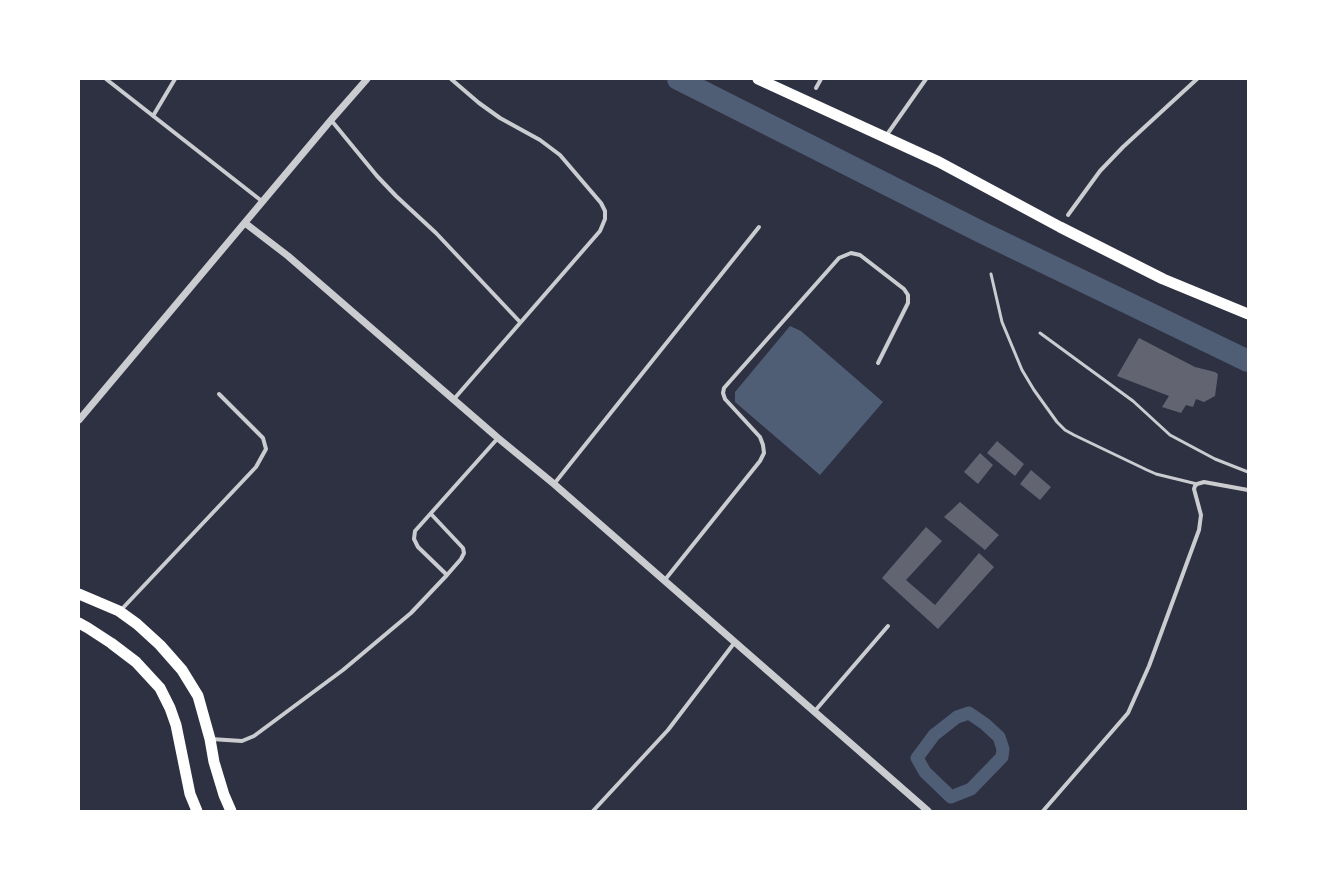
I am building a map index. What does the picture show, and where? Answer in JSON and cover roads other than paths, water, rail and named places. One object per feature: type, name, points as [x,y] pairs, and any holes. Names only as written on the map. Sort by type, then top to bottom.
[{"type":"highway","points":[[758,79],[939,162],[1060,227],[1163,279],[1248,314]]},
{"type":"highway","points":[[79,594],[119,611],[137,624],[182,670],[198,696],[210,739],[214,762],[224,795],[231,811]]},
{"type":"highway","points":[[79,623],[111,643],[136,662],[160,688],[170,708],[176,725],[190,794],[197,811]]},
{"type":"street","points":[[106,79],[263,202]]},
{"type":"street","points":[[153,116],[175,79]]},
{"type":"street","points":[[79,420],[331,120],[368,79]]},
{"type":"street","points":[[451,79],[479,103],[500,118],[540,140],[560,155],[601,203],[605,211],[605,219],[600,232],[454,399]]},
{"type":"street","points":[[816,88],[822,79]]},
{"type":"street","points":[[886,137],[926,79]]},
{"type":"street","points":[[1068,215],[1100,171],[1123,147],[1197,79]]},
{"type":"street","points":[[331,120],[377,176],[436,233],[520,322]]},
{"type":"street","points":[[245,223],[288,256],[498,438],[554,484],[928,811]]},
{"type":"street","points":[[554,484],[759,227]]},
{"type":"street","points":[[664,581],[760,461],[764,453],[760,438],[725,399],[723,393],[724,388],[839,258],[851,253],[860,255],[904,289],[908,295],[908,303],[878,363]]},
{"type":"street","points":[[119,611],[256,467],[266,449],[262,438],[219,394]]},
{"type":"street","points":[[447,575],[418,547],[414,539],[415,531],[498,438]]},
{"type":"street","points":[[1043,811],[1128,713],[1150,666],[1199,530],[1201,515],[1194,489],[1197,484],[1204,482],[1248,490]]},
{"type":"street","points":[[210,739],[242,741],[254,736],[343,670],[388,634],[411,613],[447,575],[461,559],[464,553],[463,548],[431,514]]},
{"type":"street","points":[[814,712],[888,626]]},
{"type":"street","points":[[593,811],[668,730],[735,642]]},
{"type":"lane","points":[[991,274],[1002,322],[1022,370],[1034,390],[1061,426],[1074,435],[1156,474],[1197,484]]},
{"type":"lane","points":[[1040,333],[1133,401],[1170,435],[1215,458],[1248,472]]},
{"type":"water","points":[[790,326],[801,331],[883,402],[820,475],[735,402],[735,392]]},
{"type":"waterway","points":[[678,79],[981,232],[1248,361]]},
{"type":"waterway","points":[[969,713],[985,724],[999,737],[1003,749],[1002,757],[971,789],[951,797],[925,772],[917,758],[934,735],[957,717],[969,713]]}]
